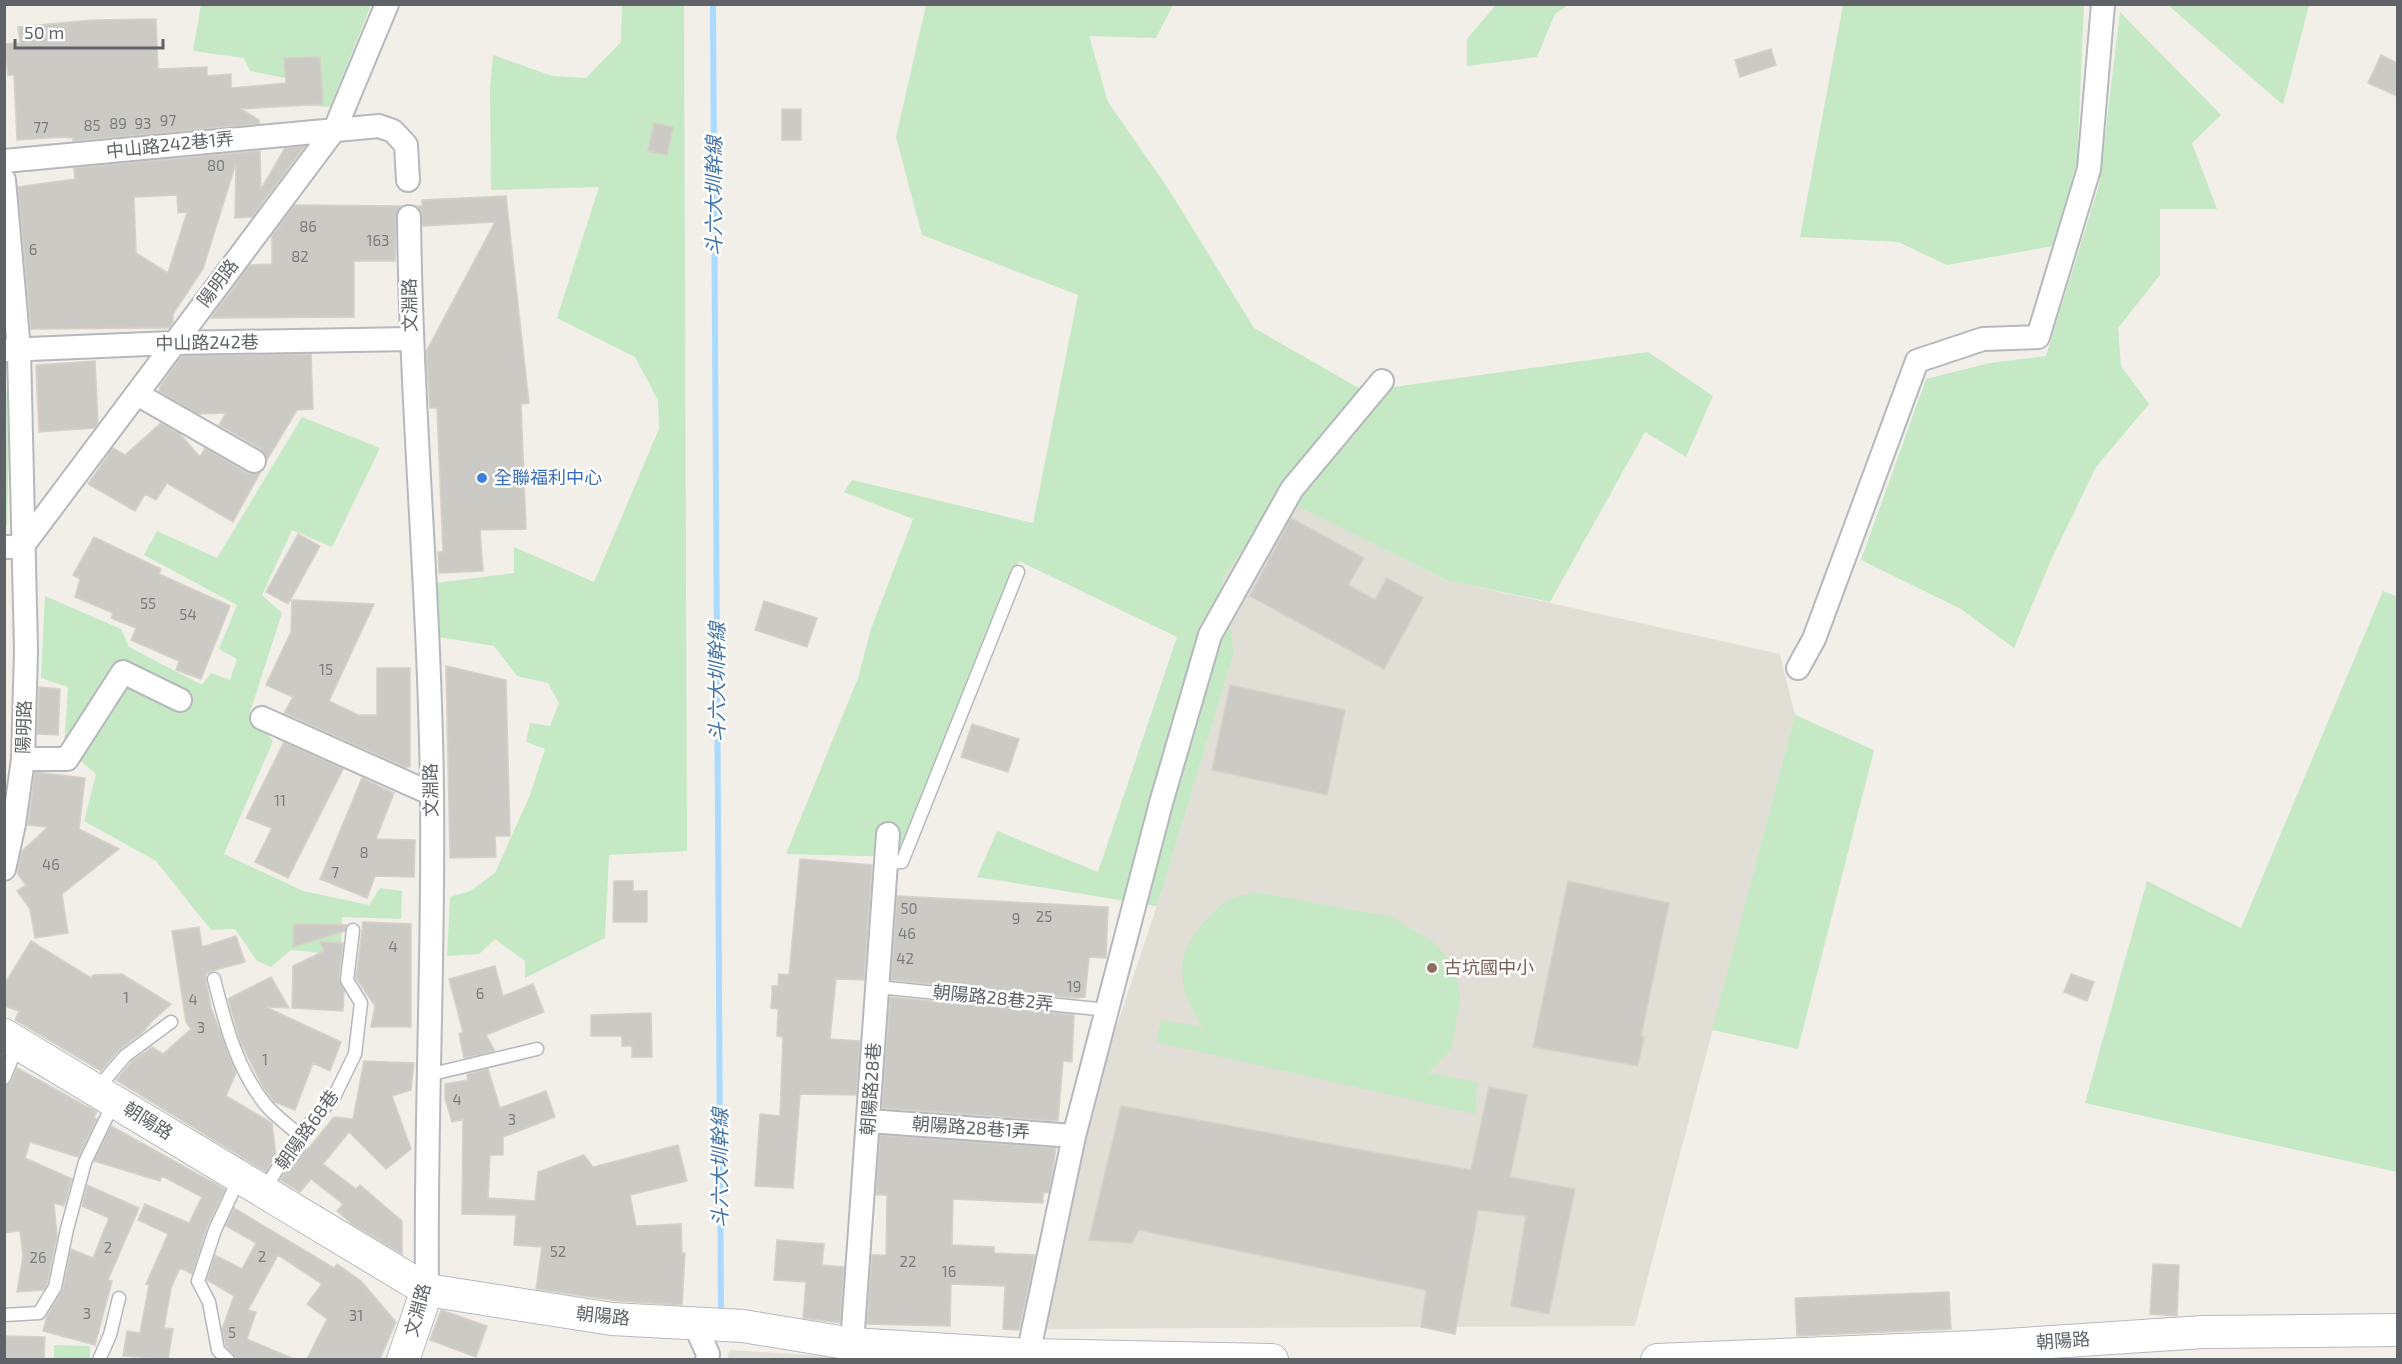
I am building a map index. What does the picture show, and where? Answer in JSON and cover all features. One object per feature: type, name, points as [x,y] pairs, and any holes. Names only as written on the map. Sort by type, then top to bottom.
[{"type":"main road","name":"朝陽路","points":[[12,1039],[427,1290],[612,1319],[743,1326],[852,1344],[1028,1355],[1272,1359]]},
{"type":"main road","name":"文淵路","points":[[403,1359],[427,1290]]},
{"type":"main road","name":"朝陽路","points":[[1657,1359],[2040,1351],[2203,1332],[2397,1330]]},
{"type":"street","name":"陽明路","points":[[13,547],[137,394],[172,343],[335,129],[387,4]]},
{"type":"street","points":[[1798,668],[1814,639],[1917,361],[1983,339],[2038,337],[2089,169],[2103,4]]},
{"type":"street","name":"中山路242巷1弄","points":[[4,162],[379,126],[393,131],[406,145],[408,180]]},
{"type":"street","name":"陽明路","points":[[4,180],[12,350],[13,547],[26,650],[23,759],[14,824],[4,869]]},
{"type":"street","name":"文淵路","points":[[409,217],[411,339],[420,485],[432,794],[427,1290]]},
{"type":"street","name":"中山路242巷","points":[[12,350],[172,343],[411,339]]},
{"type":"street","points":[[1028,1355],[1074,1136],[1161,803],[1210,635],[1292,489],[1382,381]]},
{"type":"street","points":[[137,394],[254,461]]},
{"type":"street","points":[[23,759],[67,759],[123,672],[180,700]]},
{"type":"street","points":[[262,718],[432,794]]},
{"type":"street","name":"朝陽路28巷","points":[[852,1344],[888,834]]},
{"type":"street","name":"朝陽路28巷1弄","points":[[869,1121],[1074,1136]]},
{"type":"street","points":[[695,1325],[708,1354],[707,1359]]},
{"type":"lane","points":[[886,863],[902,862],[1018,572]]},
{"type":"lane","name":"朝陽路68巷","points":[[228,1359],[218,1350],[209,1302],[198,1281],[215,1230],[251,1185],[334,1097],[356,1054],[361,1003],[347,981],[353,930]]},
{"type":"lane","points":[[214,980],[228,1037],[246,1073],[265,1104],[299,1135]]},
{"type":"lane","name":"朝陽路28巷2弄","points":[[877,987],[1108,1010]]},
{"type":"lane","points":[[4,1315],[39,1312],[55,1287],[67,1229],[105,1095],[125,1056],[171,1022]]},
{"type":"lane","points":[[4,1078],[12,1039]]},
{"type":"lane","points":[[428,1075],[537,1049]]},
{"type":"lane","points":[[99,1359],[110,1335],[119,1298]]},
{"type":"shaded area","name":"古坑國中小","points":[[1279,496],[1446,580],[1780,654],[1795,715],[1635,1326],[1037,1329],[1078,1141],[1157,906],[1234,653],[1223,578]]},
{"type":"shaded area","points":[[729,1350],[869,1359],[727,1360]]},
{"type":"green space","points":[[201,5],[371,5],[330,107],[288,105],[285,78],[250,71],[244,58],[193,51]]},
{"type":"green space","points":[[622,5],[684,5],[687,851],[609,855],[605,938],[525,978],[525,961],[495,939],[479,954],[447,956],[450,897],[470,891],[495,873],[530,795],[545,749],[526,742],[530,723],[550,726],[559,703],[548,683],[517,676],[494,646],[438,637],[436,583],[514,573],[514,547],[594,582],[659,429],[658,400],[635,357],[557,318],[599,187],[491,190],[490,90],[493,55],[552,76],[586,78],[621,42]]},
{"type":"green space","points":[[926,5],[1173,5],[1156,38],[1089,36],[1108,102],[1169,190],[1254,328],[1364,391],[1648,352],[1713,396],[1686,457],[1645,432],[1550,602],[1446,580],[1279,497],[1223,578],[1234,653],[1157,906],[977,877],[997,831],[1098,872],[1177,637],[1019,561],[904,857],[786,854],[858,678],[871,629],[913,519],[844,492],[852,480],[1033,523],[1078,295],[922,235],[896,137]]},
{"type":"green space","points":[[1496,5],[1568,5],[1555,14],[1537,57],[1467,66],[1467,39]]},
{"type":"green space","points":[[1843,5],[2084,5],[2077,163],[2053,246],[1947,265],[1898,242],[1800,237]]},
{"type":"green space","points":[[2168,5],[2309,5],[2283,105]]},
{"type":"green space","points":[[2120,12],[2221,115],[2192,143],[2217,209],[2160,209],[2160,275],[2118,328],[2121,366],[2149,404],[2096,467],[2051,560],[2014,648],[1961,609],[1861,560],[1926,379],[1990,363],[2046,356],[2099,185]]},
{"type":"green space","points":[[4,389],[10,396],[7,525],[5,525]]},
{"type":"green space","points":[[302,417],[380,448],[332,547],[292,530],[262,595],[282,613],[250,712],[273,741],[224,854],[303,891],[369,905],[380,888],[402,891],[401,919],[342,917],[341,955],[291,950],[271,967],[257,961],[235,929],[211,930],[156,861],[84,821],[96,774],[64,747],[68,687],[41,678],[45,596],[121,629],[129,647],[202,685],[211,673],[230,680],[237,659],[219,649],[237,605],[144,555],[157,531],[217,558]]},
{"type":"green space","points":[[2383,591],[2398,597],[2397,1172],[2085,1103],[2147,881],[2241,928]]},
{"type":"green space","points":[[1795,715],[1874,750],[1798,1049],[1712,1030]]},
{"type":"green space","points":[[1254,892],[1392,917],[1432,941],[1454,965],[1460,996],[1452,1049],[1428,1073],[1477,1082],[1475,1114],[1156,1042],[1161,1020],[1203,1027],[1187,997],[1183,983],[1184,956],[1198,929],[1220,906],[1233,898]]},
{"type":"green space","points":[[54,1345],[90,1346],[90,1359],[54,1359]]},
{"type":"building","points":[[156,19],[158,69],[207,67],[207,76],[231,74],[231,88],[286,83],[284,58],[320,57],[323,104],[241,109],[259,120],[259,124],[73,141],[73,138],[64,137],[17,140],[14,75],[8,75],[5,44],[20,43],[18,27],[93,20]]},
{"type":"building","points":[[1771,49],[1776,65],[1740,77],[1735,60]]},
{"type":"building","points":[[2381,55],[2397,63],[2397,96],[2368,83]]},
{"type":"building","points":[[782,109],[801,109],[801,140],[782,140]]},
{"type":"building","points":[[654,123],[673,127],[667,155],[648,151]]},
{"type":"building","points":[[305,146],[252,217],[235,218],[236,163],[203,269],[173,314],[173,322],[169,328],[31,329],[18,187],[75,179],[74,168],[260,151],[261,189],[285,148]],"holes":[[[177,195],[178,213],[187,212],[168,273],[136,253],[134,197]]]},
{"type":"building","points":[[506,196],[529,403],[521,404],[526,529],[480,530],[483,571],[439,573],[438,552],[443,552],[437,408],[430,408],[426,352],[495,222],[423,226],[421,211],[416,206],[422,206],[422,200]]},
{"type":"building","points":[[295,205],[402,206],[396,217],[395,261],[354,261],[354,317],[211,318],[250,265],[272,264],[272,236]]},
{"type":"building","points":[[311,354],[313,409],[297,410],[267,460],[261,449],[219,425],[226,413],[198,414],[159,391],[160,386],[182,356]]},
{"type":"building","points":[[95,361],[98,423],[94,428],[39,432],[36,365]]},
{"type":"building","points":[[161,423],[180,434],[200,457],[205,448],[247,473],[260,473],[233,522],[167,483],[156,500],[145,494],[135,511],[88,484],[113,448],[125,455]]},
{"type":"building","points":[[1291,518],[1364,558],[1348,585],[1375,600],[1387,578],[1423,598],[1384,669],[1250,596]]},
{"type":"building","points":[[298,534],[320,546],[288,604],[266,592]]},
{"type":"building","points":[[94,537],[161,569],[159,574],[230,606],[201,679],[176,670],[179,661],[131,640],[136,628],[111,618],[113,613],[75,597],[80,579],[73,575]]},
{"type":"building","points":[[292,600],[374,604],[329,701],[358,715],[377,715],[377,668],[410,668],[410,767],[405,767],[284,713],[293,697],[266,685],[291,632]]},
{"type":"building","points":[[764,601],[817,618],[807,647],[755,630]]},
{"type":"building","points":[[446,666],[506,680],[510,836],[495,836],[496,857],[450,858]]},
{"type":"building","points":[[1230,685],[1345,710],[1327,795],[1212,770]]},
{"type":"building","points":[[39,687],[60,689],[58,735],[37,734]]},
{"type":"building","points":[[972,724],[1019,739],[1008,772],[961,757]]},
{"type":"building","points":[[284,742],[343,769],[288,878],[255,862],[272,828],[246,818]]},
{"type":"building","points":[[35,772],[85,778],[79,829],[119,849],[62,894],[68,933],[35,938],[30,909],[17,891],[26,885],[17,873],[22,851],[48,827],[28,825]]},
{"type":"building","points":[[362,778],[394,793],[376,839],[415,840],[414,877],[375,876],[367,898],[320,879]]},
{"type":"building","points":[[800,859],[872,865],[864,980],[836,979],[830,1039],[860,1041],[856,1095],[800,1094],[793,1188],[755,1186],[760,1114],[780,1116],[783,1037],[777,1036],[778,1009],[771,1008],[772,986],[778,986],[779,974],[789,975]]},
{"type":"building","points":[[614,881],[633,881],[633,891],[647,891],[647,922],[613,922]]},
{"type":"building","points":[[1568,881],[1669,903],[1641,1036],[1644,1037],[1638,1066],[1533,1047]]},
{"type":"building","points":[[897,896],[1108,907],[1106,958],[1089,957],[1085,997],[1075,998],[891,980]]},
{"type":"building","points":[[363,922],[411,924],[411,1027],[371,1027],[375,1006],[356,978]]},
{"type":"building","points":[[294,924],[346,925],[345,931],[293,947]]},
{"type":"building","points":[[199,927],[202,947],[236,936],[245,962],[211,971],[206,974],[206,980],[211,1008],[236,1073],[226,1096],[272,1123],[276,1156],[266,1172],[116,1080],[131,1062],[152,1047],[163,1054],[191,1029],[186,1022],[172,931]]},
{"type":"building","points":[[31,941],[91,978],[93,975],[122,974],[171,1004],[144,1031],[119,1050],[101,1071],[15,1020],[19,1011],[4,1006],[4,985]]},
{"type":"building","points":[[320,942],[343,943],[339,979],[344,991],[343,1011],[292,1008],[293,966],[324,951]]},
{"type":"building","points":[[495,966],[503,996],[533,984],[544,1012],[486,1035],[495,1051],[464,1058],[459,1034],[463,1032],[449,979]]},
{"type":"building","points":[[2071,974],[2094,982],[2087,1001],[2064,992]]},
{"type":"building","points":[[271,977],[289,1008],[266,1007],[341,1042],[330,1071],[313,1063],[295,1110],[274,1102],[262,1085],[240,1041],[228,999]]},
{"type":"building","points":[[890,997],[1074,1015],[1072,1062],[1063,1061],[1058,1121],[882,1108]]},
{"type":"building","points":[[651,1013],[652,1057],[632,1057],[632,1046],[622,1046],[622,1036],[591,1036],[591,1015]]},
{"type":"building","points":[[364,1061],[414,1063],[411,1090],[392,1096],[411,1149],[386,1169],[349,1132],[323,1164],[356,1189],[360,1185],[402,1221],[402,1254],[353,1225],[337,1211],[343,1204],[311,1179],[300,1192],[280,1180],[302,1145],[308,1149],[334,1117],[353,1119]]},
{"type":"building","points":[[17,1068],[97,1112],[94,1117],[97,1119],[78,1157],[30,1142],[25,1158],[72,1179],[64,1206],[54,1203],[57,1236],[47,1284],[44,1290],[17,1292],[23,1256],[20,1231],[4,1233],[4,1086],[11,1082]]},
{"type":"building","points":[[488,1069],[500,1108],[546,1091],[555,1117],[503,1137],[503,1155],[490,1155],[488,1198],[535,1201],[538,1172],[584,1155],[593,1167],[678,1145],[687,1181],[630,1195],[636,1226],[681,1224],[682,1253],[685,1253],[682,1305],[618,1301],[536,1289],[542,1247],[514,1245],[516,1215],[462,1214],[463,1119],[452,1122],[445,1099],[445,1084],[468,1080],[467,1074]]},
{"type":"building","points":[[1489,1087],[1527,1095],[1510,1177],[1575,1189],[1549,1314],[1511,1306],[1526,1216],[1478,1210],[1455,1334],[1421,1327],[1426,1290],[1139,1230],[1132,1243],[1089,1240],[1121,1106],[1471,1170]]},
{"type":"building","points":[[111,1126],[225,1189],[207,1227],[192,1274],[180,1268],[171,1288],[164,1328],[173,1329],[168,1359],[123,1356],[127,1331],[140,1333],[149,1285],[146,1284],[168,1234],[138,1220],[145,1204],[189,1223],[202,1197],[162,1176],[160,1181],[94,1161]]},
{"type":"building","points":[[880,1135],[1056,1148],[1049,1192],[1043,1193],[1043,1203],[953,1199],[952,1245],[994,1247],[994,1253],[1035,1255],[1019,1330],[1003,1329],[1005,1286],[951,1284],[950,1326],[867,1324],[872,1255],[886,1255],[887,1195],[876,1195]]},
{"type":"building","points":[[87,1185],[139,1208],[108,1280],[112,1281],[95,1345],[43,1331],[47,1316],[63,1289],[71,1249],[93,1258],[109,1218],[82,1206]]},
{"type":"building","points":[[234,1208],[334,1268],[337,1264],[361,1281],[396,1322],[380,1359],[307,1359],[327,1319],[307,1304],[322,1284],[278,1255],[248,1310],[256,1312],[247,1339],[294,1359],[236,1359],[226,1346],[222,1329],[234,1296],[207,1280],[215,1255],[242,1269],[256,1243],[226,1226]]},
{"type":"building","points":[[777,1240],[824,1244],[822,1265],[844,1267],[840,1323],[803,1318],[806,1282],[774,1280]]},
{"type":"building","points":[[2153,1264],[2179,1265],[2177,1316],[2150,1314]]},
{"type":"building","points":[[1949,1292],[1951,1329],[1797,1336],[1795,1298]]},
{"type":"building","points":[[441,1310],[487,1326],[476,1357],[430,1340]]},
{"type":"building","points":[[4,1336],[45,1337],[44,1359],[4,1359]]},
{"type":"waterway","name":"斗六大圳幹線","points":[[713,4],[721,1315]]},
{"type":"place","name":"全聯福利中心","points":[[482,478]]},
{"type":"place","name":"古坑國中小","points":[[1432,968]]}]
